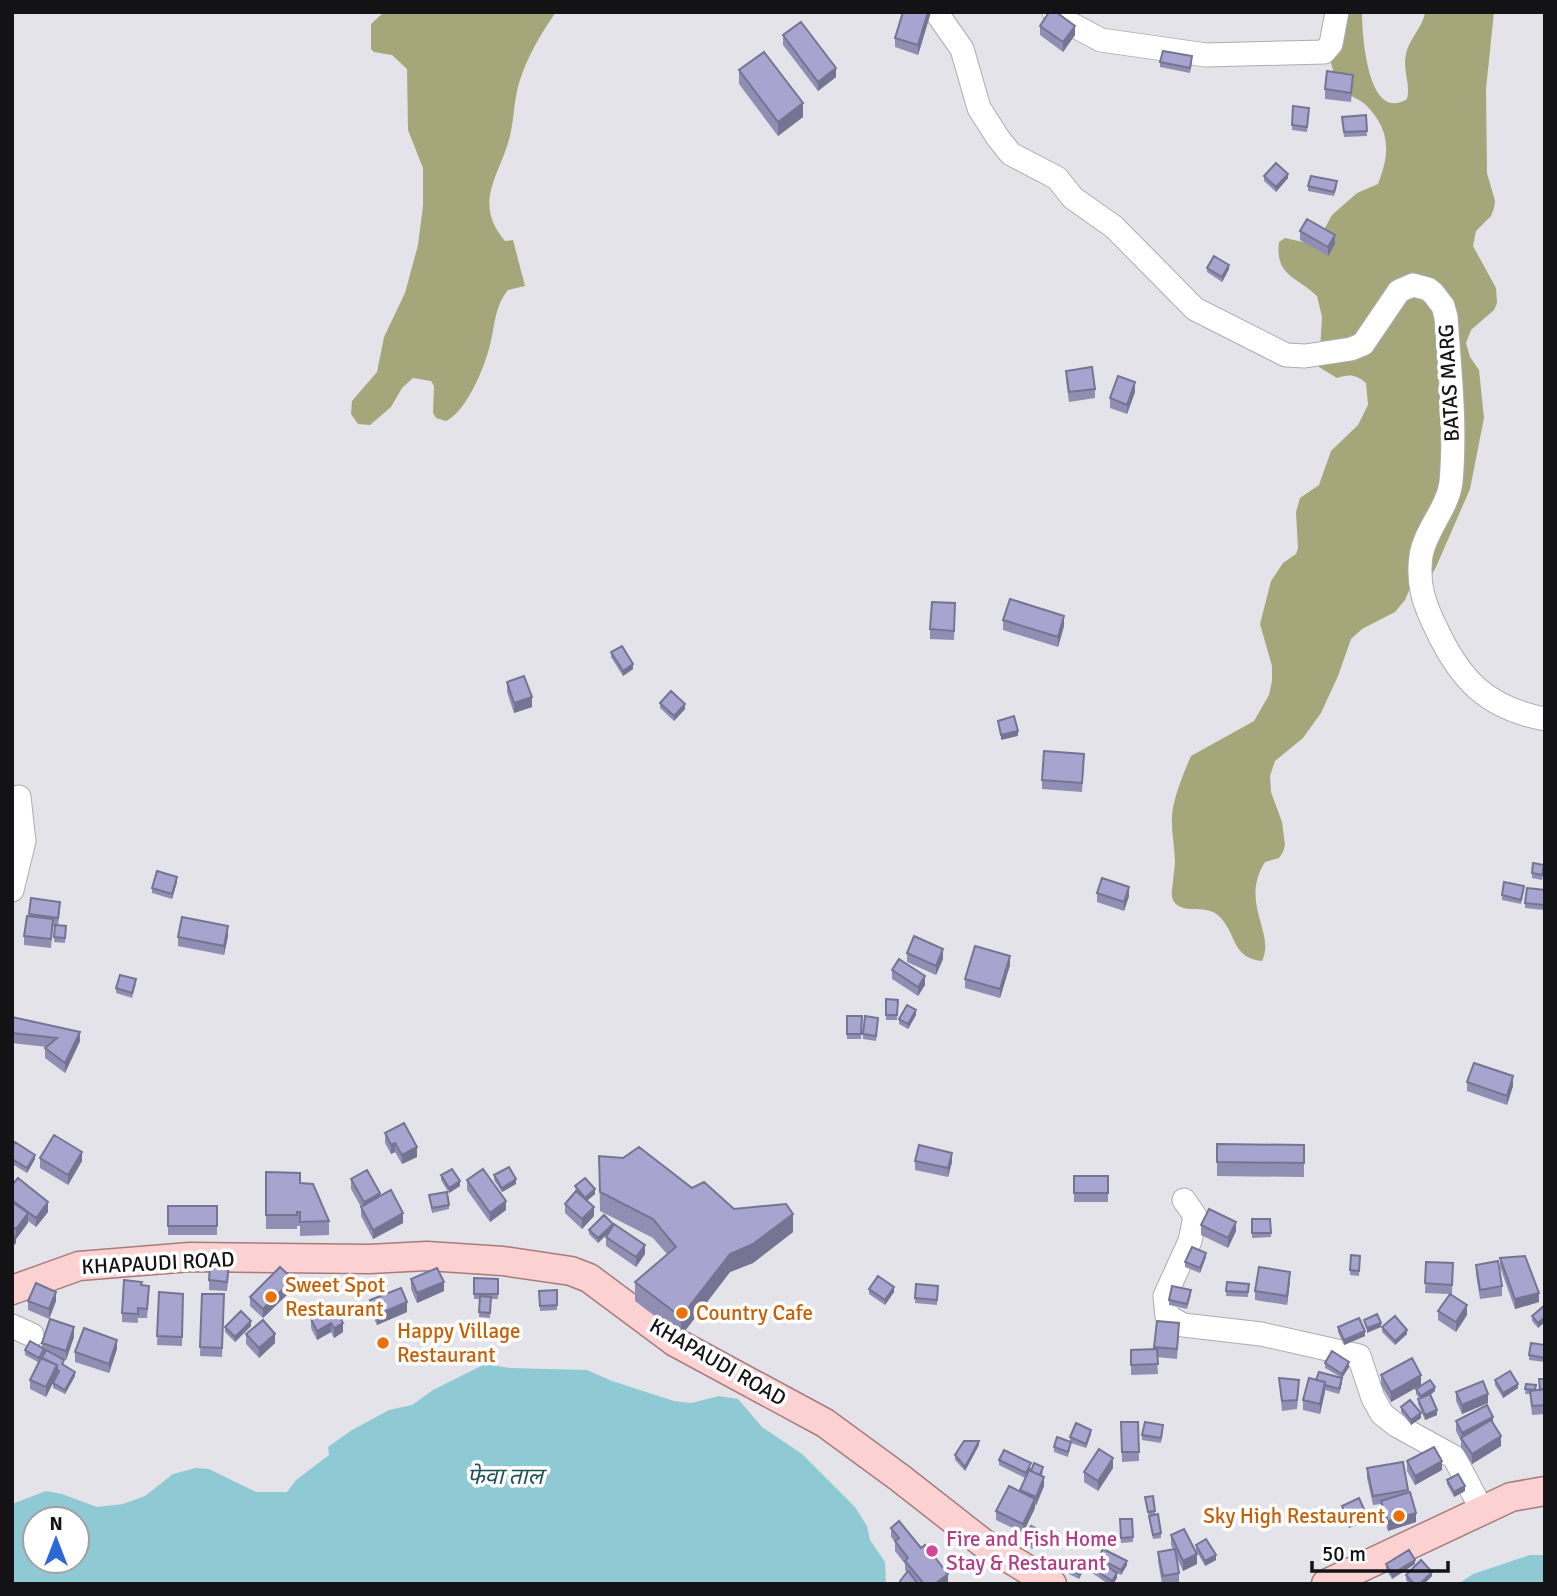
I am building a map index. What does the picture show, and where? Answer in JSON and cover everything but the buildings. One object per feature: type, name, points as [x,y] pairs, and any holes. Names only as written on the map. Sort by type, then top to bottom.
[{"type":"main road","name":"KHAPAUDI ROAD","points":[[14,1292],[79,1266],[190,1257],[369,1259],[427,1256],[503,1261],[571,1271],[606,1289],[675,1342],[825,1423],[983,1543],[1052,1584]]},
{"type":"main road","points":[[1326,1584],[1511,1497],[1545,1491]]},
{"type":"street","name":"BATAS MARG","points":[[936,12],[962,49],[979,108],[998,138],[1012,154],[1057,178],[1073,198],[1114,227],[1195,309],[1286,355],[1305,356],[1351,349],[1363,344],[1393,299],[1406,287],[1420,286],[1433,293],[1443,306],[1446,317],[1453,456],[1450,490],[1422,553],[1420,588],[1427,611],[1443,644],[1457,669],[1474,688],[1498,704],[1525,715],[1545,719]]},
{"type":"street","points":[[1054,12],[1101,40],[1206,55],[1324,52],[1331,44],[1337,12]]},
{"type":"street","points":[[12,890],[24,841],[19,797]]},
{"type":"street","points":[[1184,1200],[1195,1216],[1190,1241],[1165,1296],[1167,1316],[1183,1325],[1261,1334],[1359,1356],[1373,1398],[1382,1414],[1396,1425],[1454,1457],[1482,1510]]},
{"type":"green space","points":[[384,12],[556,12],[534,46],[522,73],[510,136],[489,201],[495,227],[505,241],[513,240],[525,286],[508,290],[503,297],[477,381],[460,409],[446,421],[436,418],[433,413],[434,386],[431,381],[413,378],[402,388],[391,407],[370,425],[358,424],[351,414],[352,401],[377,372],[384,337],[405,293],[418,245],[423,206],[423,168],[408,130],[407,69],[392,55],[371,49],[371,24]]},
{"type":"green space","points":[[1332,12],[1362,12],[1363,38],[1375,88],[1383,99],[1394,103],[1407,99],[1406,54],[1425,12],[1494,12],[1486,89],[1487,173],[1495,201],[1491,216],[1476,231],[1473,246],[1496,288],[1497,303],[1494,310],[1471,330],[1466,343],[1470,357],[1479,370],[1484,418],[1470,489],[1436,567],[1416,603],[1411,586],[1405,600],[1395,612],[1362,629],[1351,639],[1321,713],[1303,738],[1275,761],[1270,776],[1271,792],[1282,822],[1285,845],[1279,858],[1265,862],[1258,877],[1256,904],[1265,939],[1262,961],[1252,959],[1240,951],[1220,917],[1209,911],[1185,908],[1173,901],[1175,861],[1172,814],[1191,756],[1254,721],[1269,695],[1272,666],[1260,624],[1271,581],[1283,563],[1296,554],[1296,512],[1300,498],[1319,485],[1331,451],[1358,425],[1368,405],[1366,383],[1352,376],[1337,378],[1319,367],[1322,317],[1317,296],[1284,269],[1279,253],[1279,242],[1285,238],[1303,242],[1318,241],[1332,215],[1357,193],[1378,184],[1385,162],[1386,143],[1380,124],[1366,105],[1344,90],[1334,72],[1330,52]]},
{"type":"water","name":"फेवा ताल","points":[[485,1364],[510,1368],[587,1370],[674,1401],[691,1403],[719,1396],[738,1399],[762,1427],[802,1454],[855,1507],[867,1526],[870,1540],[885,1562],[886,1584],[12,1584],[12,1504],[46,1491],[62,1494],[97,1507],[123,1504],[145,1496],[173,1474],[196,1468],[209,1469],[256,1492],[287,1492],[296,1480],[329,1455],[328,1447],[352,1430],[389,1410],[412,1405],[433,1390]]},
{"type":"water","points":[[1530,1555],[1545,1555],[1545,1584],[1458,1584],[1473,1574]]},
{"type":"place","name":"Sweet Spot Restaurant","points":[[271,1297]]},
{"type":"place","name":"Country Cafe","points":[[682,1313]]},
{"type":"place","name":"Happy Village Restaurant","points":[[383,1343]]},
{"type":"place","name":"Sky High Restaurent","points":[[1399,1516]]},
{"type":"place","name":"Fire and Fish Home Stay & Restaurant","points":[[932,1551]]}]
